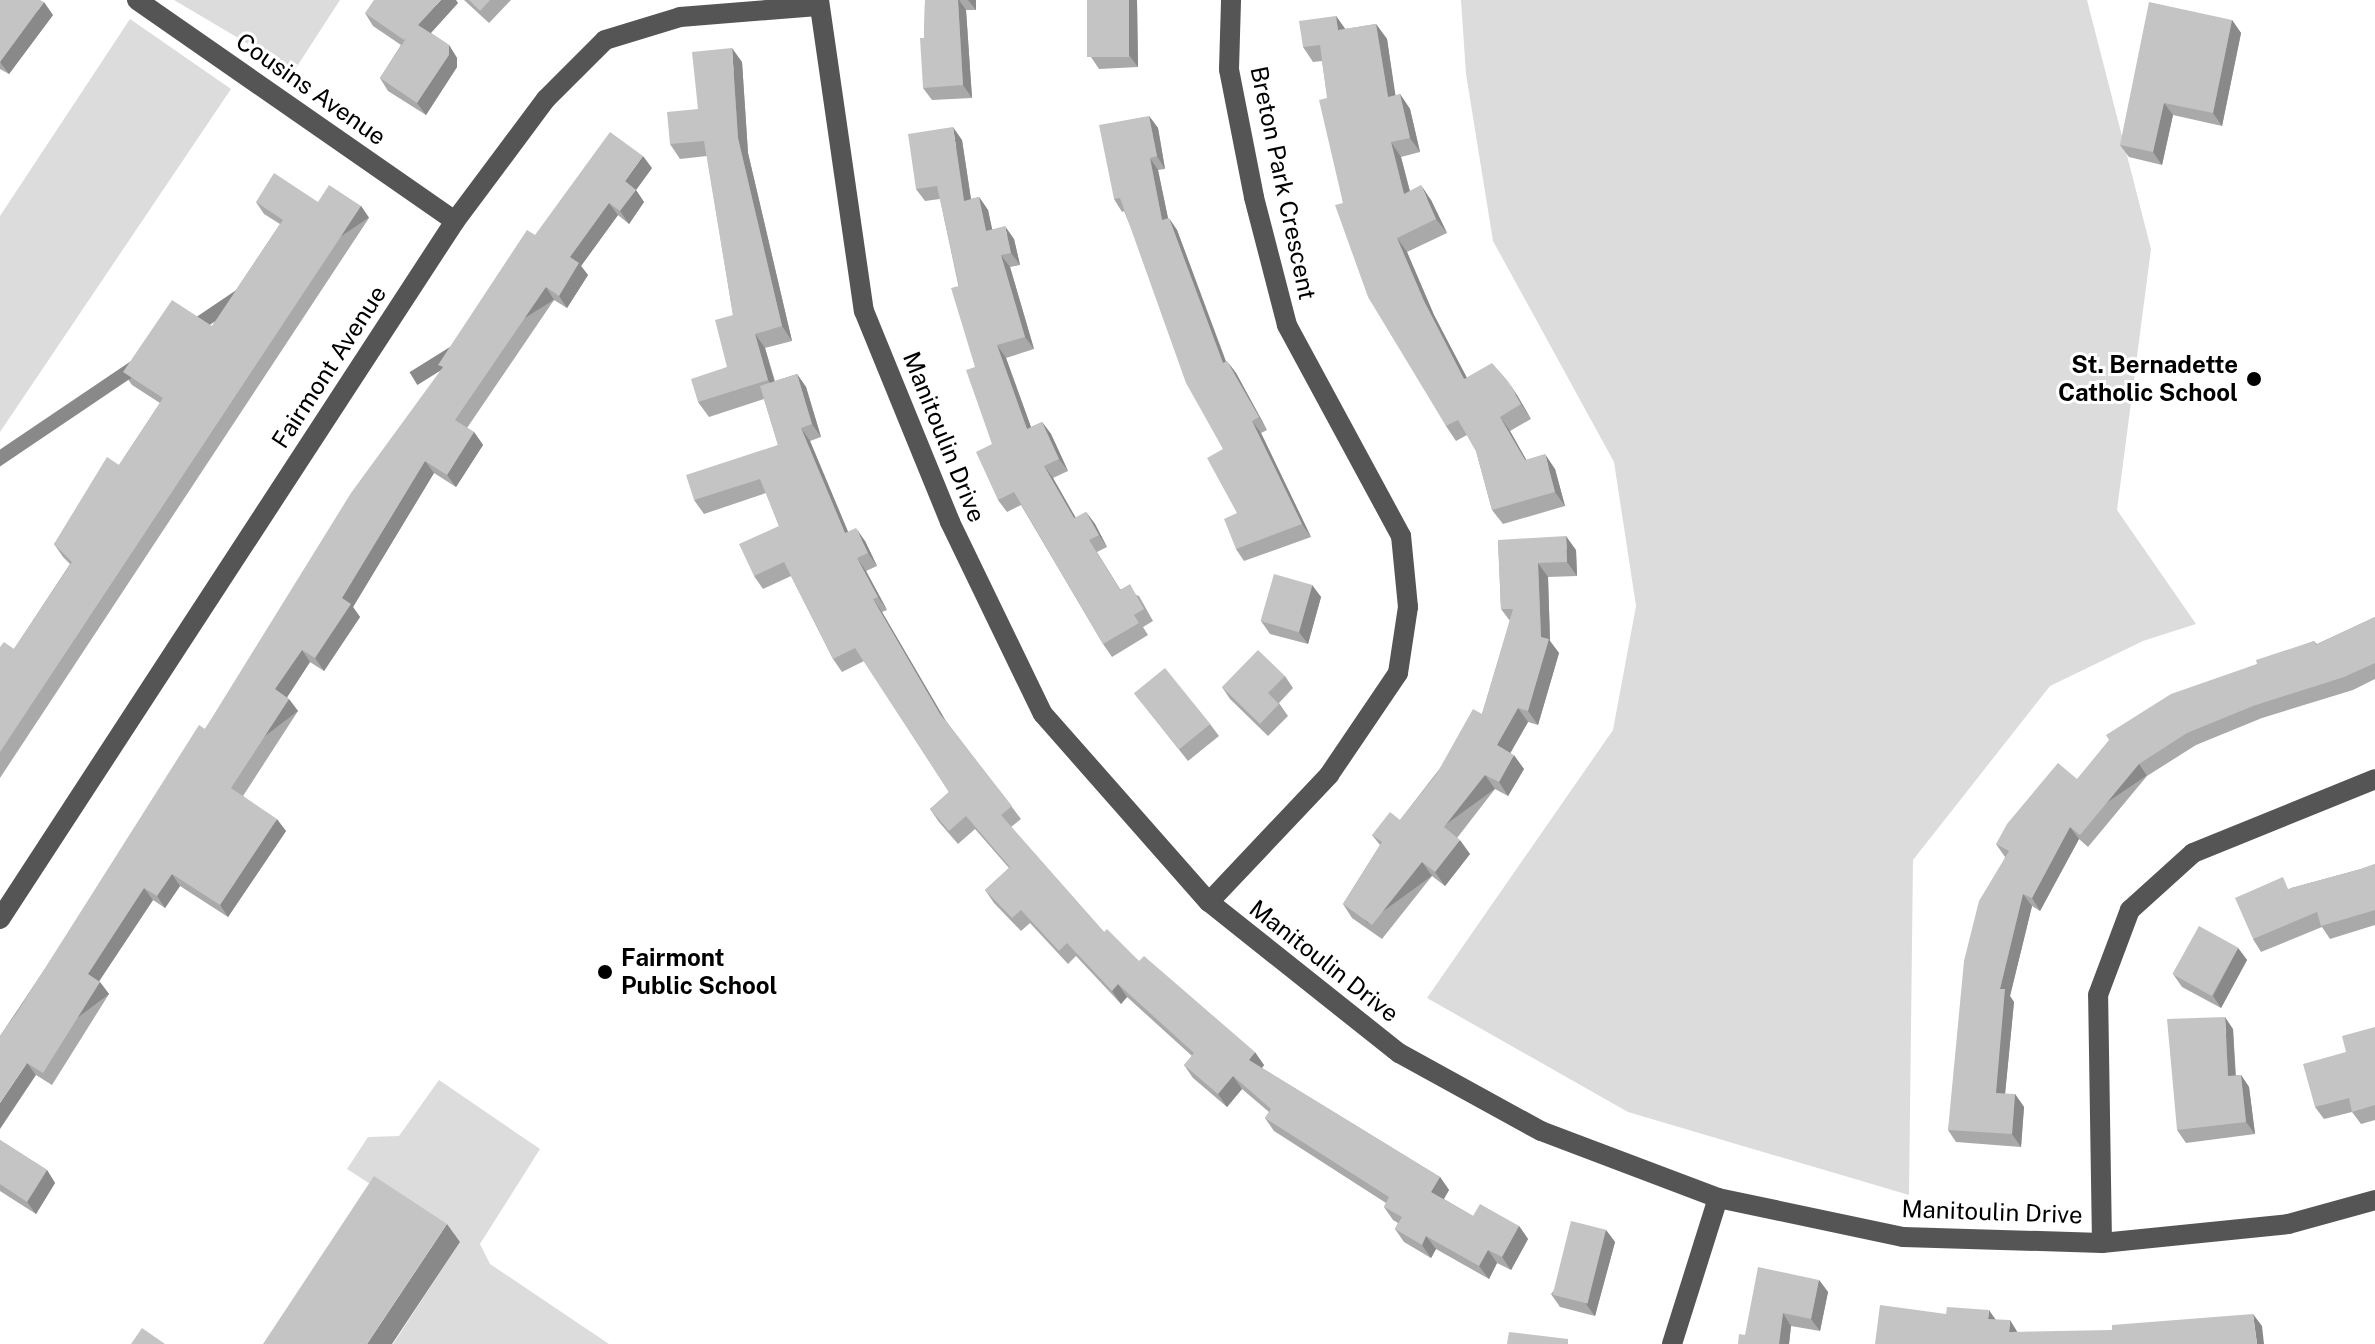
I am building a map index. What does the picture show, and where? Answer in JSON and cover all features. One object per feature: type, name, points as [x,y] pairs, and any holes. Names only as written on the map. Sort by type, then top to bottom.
[{"type":"street","name":"Cousins Avenue","points":[[137,0],[455,221]]},
{"type":"street","name":"Breton Park Crescent","points":[[1209,902],[1329,775],[1398,673],[1408,607],[1401,536],[1287,325],[1254,197],[1229,69],[1231,0]]},
{"type":"street","name":"Fairmont Avenue","points":[[0,919],[455,221],[546,99],[605,40],[680,17],[819,3]]},
{"type":"street","name":"Manitoulin Drive","points":[[819,3],[864,311],[950,522],[1043,714],[1209,902],[1399,1053],[1541,1131],[1718,1198],[1903,1237],[2102,1243],[2288,1224],[2375,1200]]},
{"type":"street","points":[[2102,1243],[2098,995],[2130,910],[2193,853],[2375,779]]},
{"type":"street","points":[[1672,1344],[1718,1198]]},
{"type":"shaded area","points":[[174,0],[340,0],[294,71]]},
{"type":"shaded area","points":[[1461,0],[2087,0],[2151,249],[2117,510],[2196,624],[2143,641],[2050,686],[1913,860],[1909,1195],[1628,1112],[1427,998],[1613,730],[1636,606],[1614,462],[1493,241],[1466,74]]},
{"type":"shaded area","points":[[130,19],[231,89],[0,432],[0,216]]},
{"type":"shaded area","points":[[439,1080],[540,1149],[480,1244],[490,1264],[609,1344],[393,1344],[460,1242],[347,1169],[368,1137],[399,1136]]},
{"type":"building","points":[[0,0],[44,2],[0,62]]},
{"type":"building","points":[[374,0],[441,0],[418,25],[449,45],[449,55],[417,103],[380,78],[407,37],[404,40],[365,13]]},
{"type":"building","points":[[469,0],[490,0],[480,11]]},
{"type":"building","points":[[925,0],[958,0],[963,85],[923,88],[920,38],[924,38]]},
{"type":"building","points":[[1087,0],[1129,0],[1129,57],[1087,57]]},
{"type":"building","points":[[2149,2],[2232,20],[2213,113],[2164,103],[2153,152],[2120,145]]},
{"type":"building","points":[[1336,16],[1338,30],[1376,24],[1388,97],[1400,94],[1410,138],[1391,142],[1404,194],[1421,185],[1436,219],[1397,238],[1424,301],[1464,379],[1492,363],[1507,380],[1521,404],[1500,417],[1525,460],[1545,454],[1555,492],[1492,510],[1476,451],[1458,420],[1446,426],[1368,297],[1335,205],[1343,203],[1319,100],[1327,98],[1320,45],[1303,47],[1299,21]]},
{"type":"building","points":[[732,48],[738,138],[782,326],[755,334],[768,380],[698,402],[691,379],[727,367],[715,320],[733,315],[704,141],[670,144],[667,112],[698,109],[692,52]]},
{"type":"building","points":[[1149,116],[1157,156],[1150,158],[1162,220],[1169,218],[1223,363],[1227,361],[1259,417],[1252,421],[1302,524],[1236,549],[1224,519],[1237,513],[1207,458],[1223,449],[1186,383],[1120,198],[1114,199],[1099,125]]},
{"type":"building","points":[[953,127],[964,201],[979,197],[986,231],[1005,226],[1011,253],[1001,255],[1025,337],[997,345],[1027,429],[1042,422],[1059,459],[1044,466],[1074,518],[1086,512],[1099,535],[1089,540],[1120,590],[1130,584],[1144,609],[1134,615],[1139,623],[1103,644],[1014,492],[998,500],[976,452],[992,444],[966,370],[975,367],[951,288],[959,286],[937,186],[916,189],[908,134]]},
{"type":"building","points":[[610,132],[643,156],[625,181],[636,190],[620,211],[609,203],[570,257],[579,263],[559,296],[546,287],[455,420],[474,432],[447,475],[425,461],[342,598],[351,604],[315,658],[302,650],[275,689],[289,699],[231,788],[277,819],[220,905],[172,874],[157,896],[144,888],[88,974],[100,982],[43,1073],[27,1063],[0,1103],[0,1036],[199,725],[205,729],[351,493],[443,367],[438,365],[527,230],[535,235]]},
{"type":"building","points":[[274,173],[318,202],[329,185],[361,206],[0,752],[0,647],[4,642],[14,649],[72,562],[54,544],[107,457],[119,465],[163,398],[123,372],[172,300],[212,326],[283,220],[256,202]]},
{"type":"building","points":[[797,374],[812,424],[801,428],[845,533],[856,528],[868,553],[857,558],[878,597],[873,599],[940,714],[1012,806],[1001,815],[1104,932],[1107,929],[1139,961],[1144,956],[1255,1052],[1249,1060],[1440,1177],[1431,1192],[1473,1216],[1480,1204],[1519,1226],[1502,1257],[1488,1250],[1479,1266],[1426,1236],[1422,1245],[1395,1229],[1402,1217],[1384,1207],[1389,1197],[1265,1118],[1271,1109],[1233,1076],[1218,1094],[1184,1065],[1194,1053],[1118,984],[1112,991],[1067,943],[1059,951],[1021,910],[1012,918],[985,890],[1010,867],[966,816],[949,831],[930,809],[949,792],[855,648],[833,659],[784,562],[754,576],[739,544],[779,526],[760,479],[694,500],[686,475],[778,445],[760,386]]},
{"type":"building","points":[[1566,536],[1567,562],[1538,563],[1541,637],[1549,639],[1528,711],[1518,708],[1497,745],[1514,755],[1499,782],[1485,775],[1444,827],[1460,840],[1435,872],[1422,862],[1372,925],[1343,904],[1382,842],[1372,835],[1390,812],[1400,820],[1436,775],[1473,709],[1482,714],[1513,609],[1501,609],[1498,540]]},
{"type":"building","points":[[1274,574],[1312,585],[1299,632],[1260,621]]},
{"type":"building","points":[[2375,617],[2375,663],[2187,733],[2139,764],[2080,835],[2070,827],[2032,898],[2023,894],[2000,989],[2005,989],[1996,1093],[2015,1094],[2012,1134],[1948,1130],[1964,961],[1979,901],[2009,851],[1996,844],[2007,824],[2058,763],[2077,779],[2109,740],[2106,735],[2171,694],[2257,664],[2256,660],[2314,641],[2316,645]]},
{"type":"building","points":[[1258,650],[1285,676],[1268,693],[1279,704],[1260,724],[1222,687]]},
{"type":"building","points":[[1165,668],[1210,724],[1179,749],[1134,693]]},
{"type":"building","points":[[2375,864],[2375,910],[2321,926],[2317,912],[2253,939],[2235,898],[2283,877],[2288,889]]},
{"type":"building","points":[[2199,926],[2238,948],[2212,996],[2172,974]]},
{"type":"building","points":[[2225,1017],[2228,1076],[2241,1075],[2246,1122],[2177,1130],[2167,1019]]},
{"type":"building","points":[[2375,1027],[2375,1105],[2352,1112],[2349,1098],[2315,1107],[2303,1064],[2346,1052],[2342,1036]]},
{"type":"building","points":[[0,1140],[47,1170],[27,1202],[0,1184]]},
{"type":"building","points":[[374,1176],[447,1224],[367,1344],[263,1344]]},
{"type":"building","points":[[1571,1221],[1606,1230],[1588,1303],[1553,1295]]},
{"type":"building","points":[[1758,1267],[1819,1280],[1811,1319],[1783,1313],[1779,1344],[1738,1344],[1739,1334],[1745,1335]]},
{"type":"building","points":[[1880,1305],[1946,1314],[1947,1307],[1989,1310],[1988,1319],[2010,1320],[2009,1332],[2112,1330],[2112,1325],[2253,1314],[2257,1344],[1875,1344]]},
{"type":"building","points":[[142,1328],[165,1344],[131,1344]]},
{"type":"building","points":[[1509,1332],[1568,1339],[1568,1344],[1507,1344]]},
{"type":"place","name":"St. Bernadette Catholic School","points":[[2254,379]]},
{"type":"place","name":"Fairmont Public School","points":[[605,972]]}]
